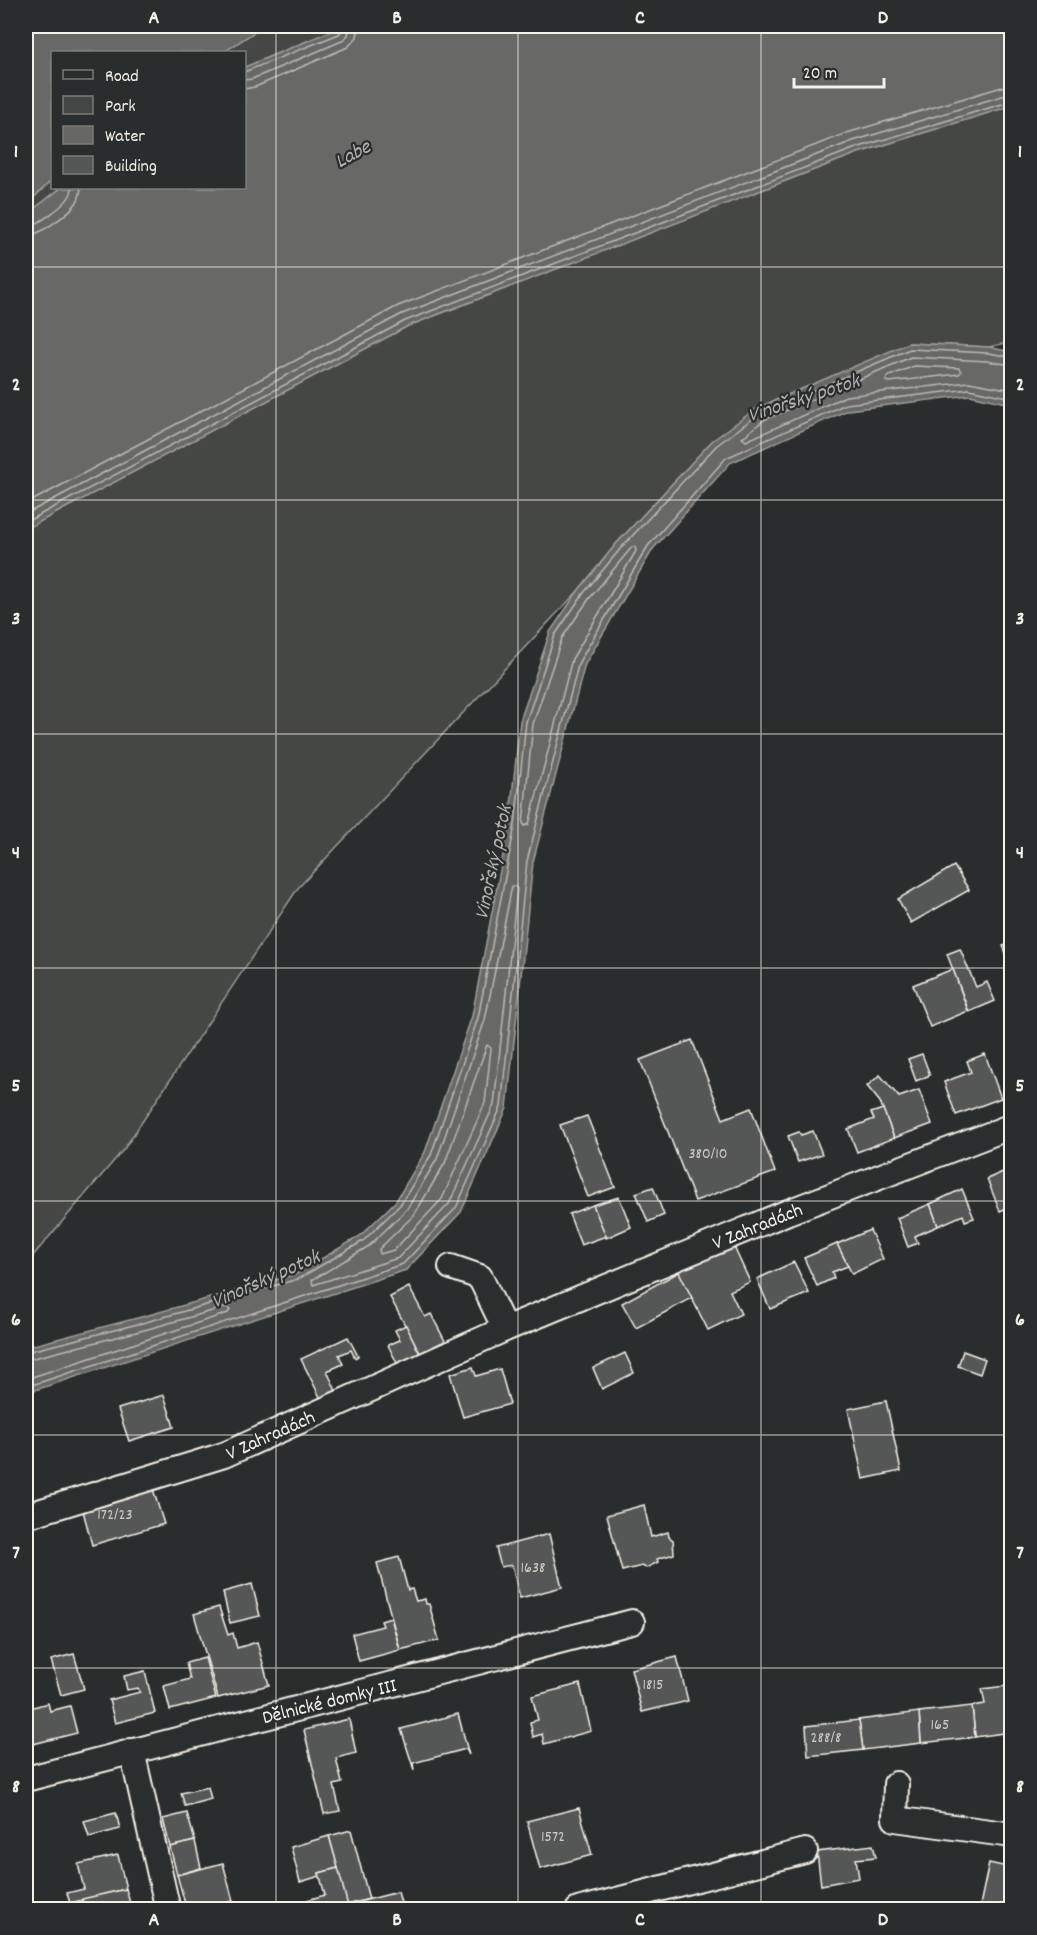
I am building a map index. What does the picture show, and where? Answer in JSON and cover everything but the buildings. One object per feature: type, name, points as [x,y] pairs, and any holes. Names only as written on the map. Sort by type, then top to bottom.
[{"type":"street","name":"V Zahradách","points":[[26,1516],[224,1455],[505,1329],[788,1212],[1011,1126]]},
{"type":"street","points":[[451,1267],[480,1277],[505,1329]]},
{"type":"street","name":"Dělnické domky III","points":[[26,1779],[632,1622]]},
{"type":"street","points":[[132,1751],[168,1910]]},
{"type":"street","points":[[896,1784],[895,1819],[1011,1835]]},
{"type":"street","points":[[579,1910],[806,1851]]},
{"type":"green space","points":[[263,26],[343,26],[246,67],[246,51],[226,51]]},
{"type":"green space","points":[[1011,106],[1011,342],[989,347],[909,343],[712,441],[616,544],[578,591],[298,888],[124,1149],[26,1264],[26,529],[408,326],[858,153]]},
{"type":"green space","points":[[51,181],[51,189],[60,189],[26,215],[26,205]]},
{"type":"water","points":[[263,26],[226,51],[51,51],[51,181],[26,205],[26,27]]},
{"type":"water","name":"Labe","points":[[343,26],[1011,26],[1011,106],[858,153],[408,326],[26,529],[26,215],[60,189],[246,189],[246,67]]},
{"type":"water","name":"Vinořský potok","points":[[909,343],[989,347],[1011,352],[1011,404],[970,395],[848,410],[730,463],[653,549],[585,664],[533,862],[507,1108],[461,1212],[406,1270],[26,1393],[26,1347],[296,1274],[360,1236],[396,1201],[425,1152],[472,1016],[509,824],[520,721],[550,632],[578,591],[616,544],[712,441],[757,408]]}]
